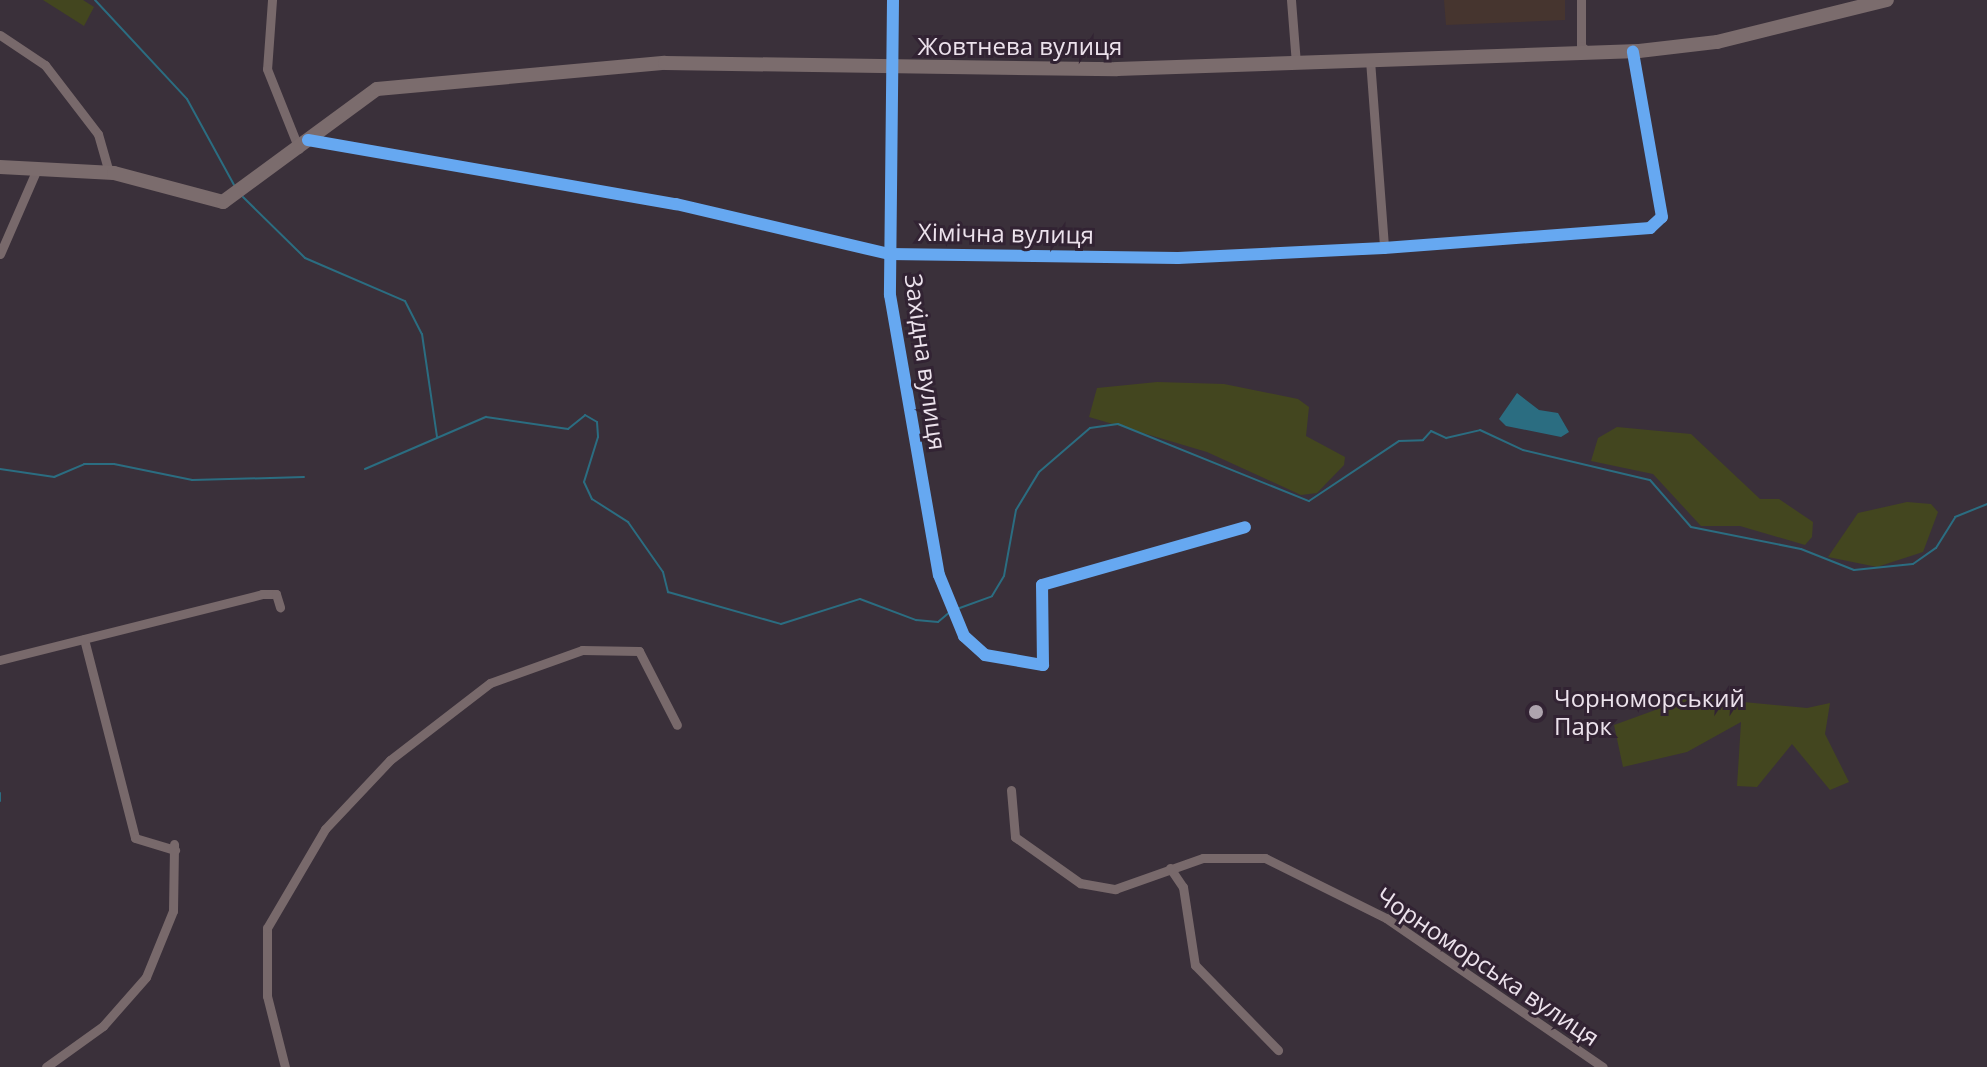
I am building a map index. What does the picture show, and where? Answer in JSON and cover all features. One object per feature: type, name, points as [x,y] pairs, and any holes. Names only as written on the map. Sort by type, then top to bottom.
[{"type":"main road","name":"Жовтнева вулиця","points":[[0,167],[109,172],[208,201],[242,194],[377,89],[665,63],[887,67],[1296,63],[1633,52],[1717,42],[1887,0]]},
{"type":"street","points":[[272,0],[267,69],[303,145]]},
{"type":"street","name":"Західна вулиця","points":[[893,0],[887,67],[889,254],[896,350],[953,611],[985,655],[1043,665],[1042,585],[1245,527]]},
{"type":"street","points":[[1291,0],[1296,63]]},
{"type":"street","points":[[1581,0],[1581,46],[1589,53]]},
{"type":"street","points":[[0,35],[45,65],[98,134],[109,172]]},
{"type":"street","name":"Хімічна вулиця","points":[[303,145],[676,204],[889,254],[1178,258],[1384,248],[1650,228],[1662,217],[1633,52]]},
{"type":"street","points":[[1370,60],[1384,248]]},
{"type":"street","points":[[0,254],[37,169]]},
{"type":"street","points":[[0,660],[271,593],[280,607]]},
{"type":"street","points":[[46,1067],[103,1026],[146,977],[173,911],[175,847],[135,838],[84,639]]},
{"type":"street","points":[[281,1065],[267,996],[267,928],[277,907],[325,829],[454,705],[529,664],[582,650],[635,650],[677,725]]},
{"type":"street","name":"Чорноморська вулиця","points":[[1011,790],[1015,837],[1080,883],[1115,889],[1203,858],[1271,861],[1386,918],[1603,1067]]},
{"type":"street","points":[[1170,868],[1183,887],[1195,965],[1278,1050]]},
{"type":"shaded area","points":[[1444,0],[1565,0],[1565,20],[1446,25]]},
{"type":"green space","points":[[43,0],[83,0],[94,7],[84,26]]},
{"type":"green space","points":[[1157,382],[1224,384],[1298,399],[1309,407],[1306,436],[1345,457],[1344,465],[1317,493],[1301,495],[1207,452],[1089,417],[1097,388]]},
{"type":"green space","points":[[1617,427],[1691,434],[1760,499],[1779,499],[1813,522],[1812,537],[1805,545],[1740,526],[1701,526],[1653,474],[1591,461],[1598,438]]},
{"type":"green space","points":[[1907,502],[1931,504],[1938,512],[1923,552],[1877,567],[1828,557],[1858,513]]},
{"type":"green space","points":[[1691,697],[1807,708],[1830,703],[1825,734],[1849,782],[1830,790],[1792,744],[1757,787],[1737,786],[1741,722],[1687,752],[1623,767],[1614,725]]},
{"type":"water","points":[[1517,393],[1539,410],[1558,413],[1569,432],[1561,437],[1506,426],[1499,419]]},
{"type":"waterway","points":[[95,0],[187,99],[234,185]]},
{"type":"waterway","points":[[243,197],[305,258],[405,301],[422,334],[437,437]]},
{"type":"waterway","points":[[365,469],[486,417],[568,429],[585,415],[597,422],[598,437],[584,482],[592,499],[628,522],[663,572],[668,592],[781,624],[860,599],[916,620],[938,622],[951,611]]},
{"type":"waterway","points":[[957,609],[992,596],[1004,576],[1016,510],[1039,472],[1090,428],[1118,424],[1309,501],[1399,441],[1423,440],[1431,431],[1446,438],[1480,430],[1523,450],[1650,480],[1691,527],[1801,549],[1854,570],[1913,564],[1936,548],[1955,517],[1987,504]]},
{"type":"waterway","points":[[0,469],[54,477],[84,464],[114,464],[192,480],[304,477]]},
{"type":"waterway","points":[[0,793],[0,801]]},
{"type":"cycle path","points":[[893,0],[890,295],[939,575],[964,636],[985,655],[1043,665],[1042,585],[1245,527]]},
{"type":"cycle path","points":[[308,140],[676,204],[889,254],[1178,258],[1384,248],[1650,228],[1662,217],[1633,52]]},
{"type":"place","name":"Чорноморський Парк","points":[[1536,712]]}]
